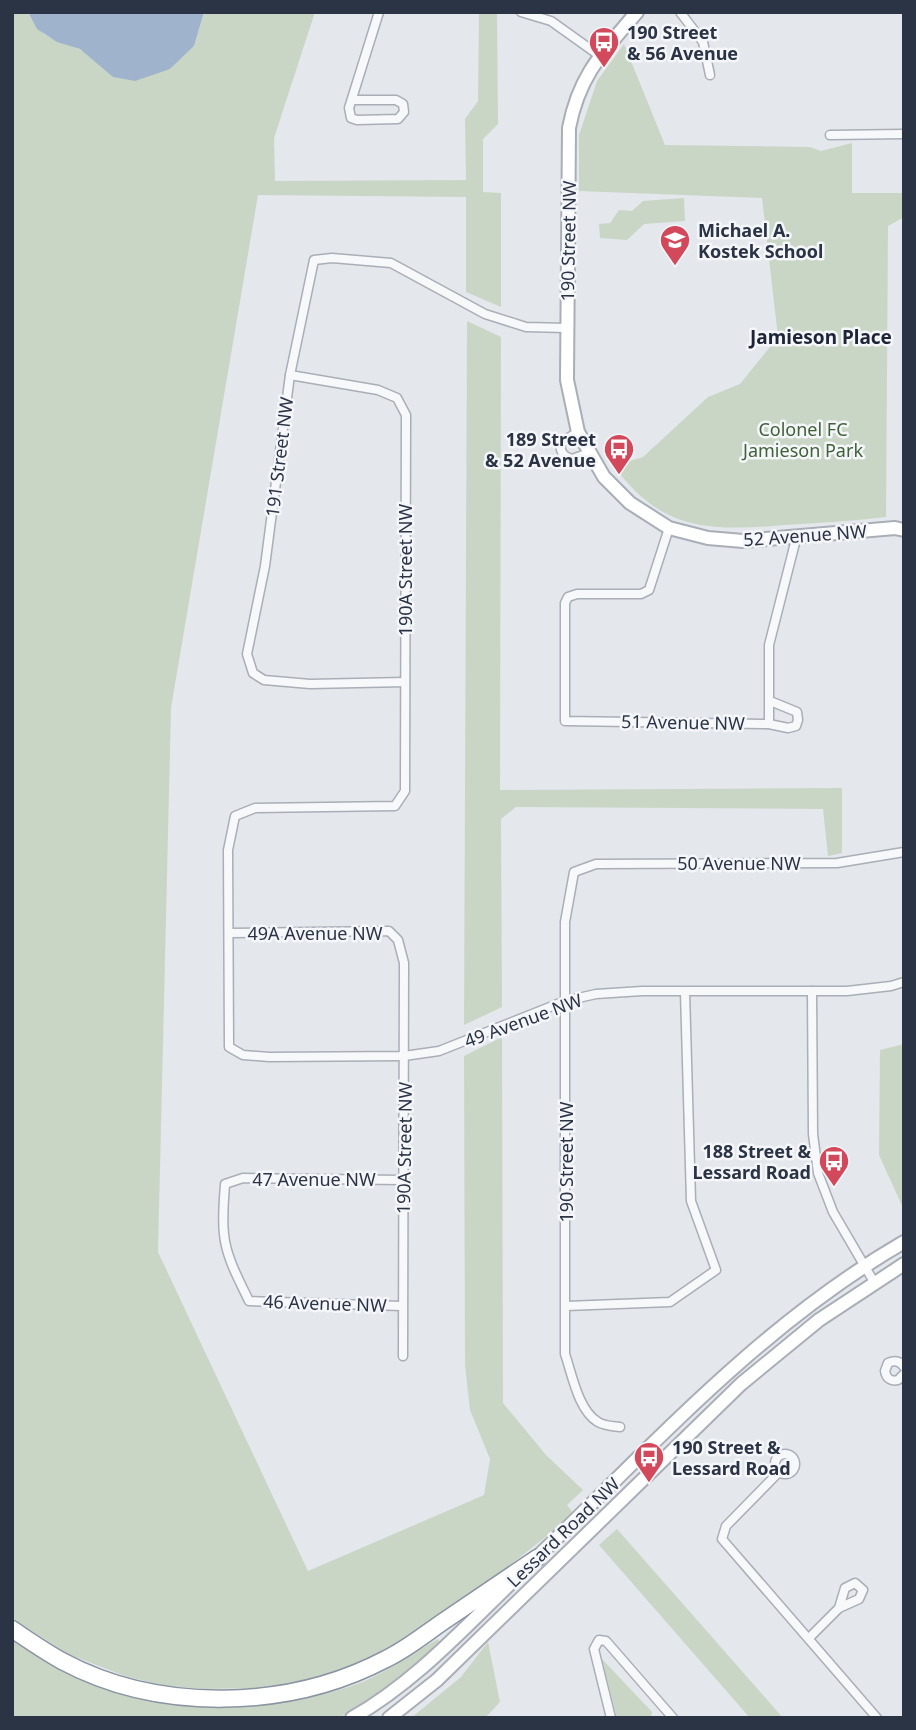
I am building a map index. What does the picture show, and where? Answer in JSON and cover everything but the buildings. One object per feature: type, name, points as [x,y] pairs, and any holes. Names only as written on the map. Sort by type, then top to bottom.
[{"type":"highway","points":[[12,1629],[64,1662],[122,1684],[192,1697],[260,1696],[312,1687],[385,1660],[537,1558]]},
{"type":"main road","name":"190 Street NW","points":[[631,503],[604,477],[578,432],[567,380],[566,328],[569,128],[574,102],[600,56],[637,12]]},
{"type":"main road","name":"52 Avenue NW","points":[[631,503],[669,528],[708,538],[743,541],[895,528],[904,530]]},
{"type":"main road","name":"Lessard Road NW","points":[[352,1718],[392,1692],[423,1667],[760,1343],[904,1242]]},
{"type":"main road","name":"Lessard Road NW","points":[[389,1718],[437,1680],[741,1384],[802,1332],[904,1264]]},
{"type":"street","points":[[353,100],[396,100],[402,104],[404,112],[398,119],[354,120],[349,108],[379,12]]},
{"type":"street","points":[[521,12],[551,21],[600,56]]},
{"type":"street","points":[[680,12],[703,42],[710,75]]},
{"type":"street","points":[[830,135],[904,134]]},
{"type":"street","name":"191 Street NW","points":[[405,682],[310,684],[264,680],[253,673],[247,654],[265,566],[290,375],[314,260],[332,258],[391,263],[485,314],[526,327],[566,328]]},
{"type":"street","name":"190A Street NW","points":[[230,933],[228,850],[235,816],[255,808],[395,806],[405,791],[407,415],[397,398],[378,390],[290,375]]},
{"type":"street","points":[[578,432],[562,442],[562,454],[572,460],[589,453]]},
{"type":"street","name":"51 Avenue NW","points":[[669,528],[649,590],[641,594],[577,594],[568,597],[565,603],[565,721],[769,724],[794,727],[798,722],[794,709],[770,701]]},
{"type":"street","points":[[769,724],[769,645],[797,535]]},
{"type":"street","name":"50 Avenue NW","points":[[573,872],[596,864],[837,863],[904,852]]},
{"type":"street","name":"190 Street NW","points":[[573,872],[565,922],[565,1353],[581,1400],[589,1414],[600,1424],[620,1427]]},
{"type":"street","name":"49A Avenue NW","points":[[230,933],[389,931],[398,940]]},
{"type":"street","name":"49 Avenue NW","points":[[230,933],[229,1047],[243,1055],[269,1057],[404,1056],[439,1051],[565,1000],[596,994],[869,989],[904,982]]},
{"type":"street","name":"190A Street NW","points":[[398,940],[404,963],[403,1356]]},
{"type":"street","points":[[812,991],[813,1134],[818,1173],[833,1212],[874,1282]]},
{"type":"street","points":[[566,1306],[670,1302],[716,1270],[691,1201],[685,992]]},
{"type":"street","name":"47 Avenue NW","points":[[249,1301],[223,1236],[225,1184],[243,1178],[403,1180]]},
{"type":"street","name":"46 Avenue NW","points":[[249,1301],[402,1306]]},
{"type":"street","points":[[779,1472],[726,1526],[722,1539],[877,1718]]},
{"type":"street","points":[[809,1638],[839,1608]]},
{"type":"street","points":[[611,1718],[594,1649],[599,1640],[606,1641],[673,1718]]},
{"type":"green space","points":[[12,12],[28,12],[44,34],[84,52],[113,77],[170,69],[194,46],[204,12],[315,12],[274,138],[275,181],[466,180],[465,119],[478,101],[479,12],[497,14],[498,124],[483,139],[483,192],[501,193],[501,307],[466,292],[466,197],[258,195],[171,708],[158,1252],[308,1571],[484,1495],[490,1459],[470,1410],[465,1365],[464,1056],[502,1037],[503,1403],[546,1455],[583,1490],[567,1505],[574,1514],[449,1614],[360,1664],[308,1679],[259,1688],[203,1689],[161,1685],[125,1676],[68,1654],[12,1618]]},
{"type":"green space","name":"Colonel FC Jamieson Park","points":[[624,44],[665,145],[810,147],[821,151],[852,143],[852,193],[904,193],[904,217],[888,226],[886,517],[733,528],[689,522],[650,504],[614,466],[643,457],[708,397],[740,384],[778,337],[762,198],[579,191],[579,135],[597,81]]},
{"type":"green space","points":[[684,198],[685,221],[644,224],[627,240],[600,238],[599,224],[610,223],[619,210],[632,211],[643,201]]},
{"type":"green space","points":[[467,321],[501,337],[500,790],[842,788],[842,853],[828,856],[823,809],[516,807],[501,819],[502,1007],[464,1025]]},
{"type":"green space","points":[[904,1044],[904,1210],[879,1155],[880,1050]]},
{"type":"green space","points":[[617,1529],[783,1718],[750,1718],[599,1545]]},
{"type":"green space","points":[[438,1639],[428,1653],[404,1674],[339,1718],[12,1718],[12,1640],[77,1677],[111,1689],[181,1704],[217,1706],[291,1700],[341,1689],[378,1675]]},
{"type":"green space","points":[[488,1642],[500,1702],[485,1718],[411,1718],[461,1677]]},
{"type":"green space","points":[[602,1659],[652,1712],[651,1718],[617,1718]]},
{"type":"water","points":[[28,12],[204,12],[194,46],[170,69],[135,81],[113,77],[80,49],[57,42],[37,29]]},
{"type":"place","name":"190 Street & 56 Avenue","points":[[604,69]]},
{"type":"place","name":"Michael A. Kostek School","points":[[675,267]]},
{"type":"place","name":"189 Street & 52 Avenue","points":[[619,476]]},
{"type":"place","name":"188 Street & Lessard Road","points":[[834,1188]]},
{"type":"place","name":"190 Street & Lessard Road","points":[[649,1484]]},
{"type":"district","name":"Jamieson Place","points":[[821,337]]}]
